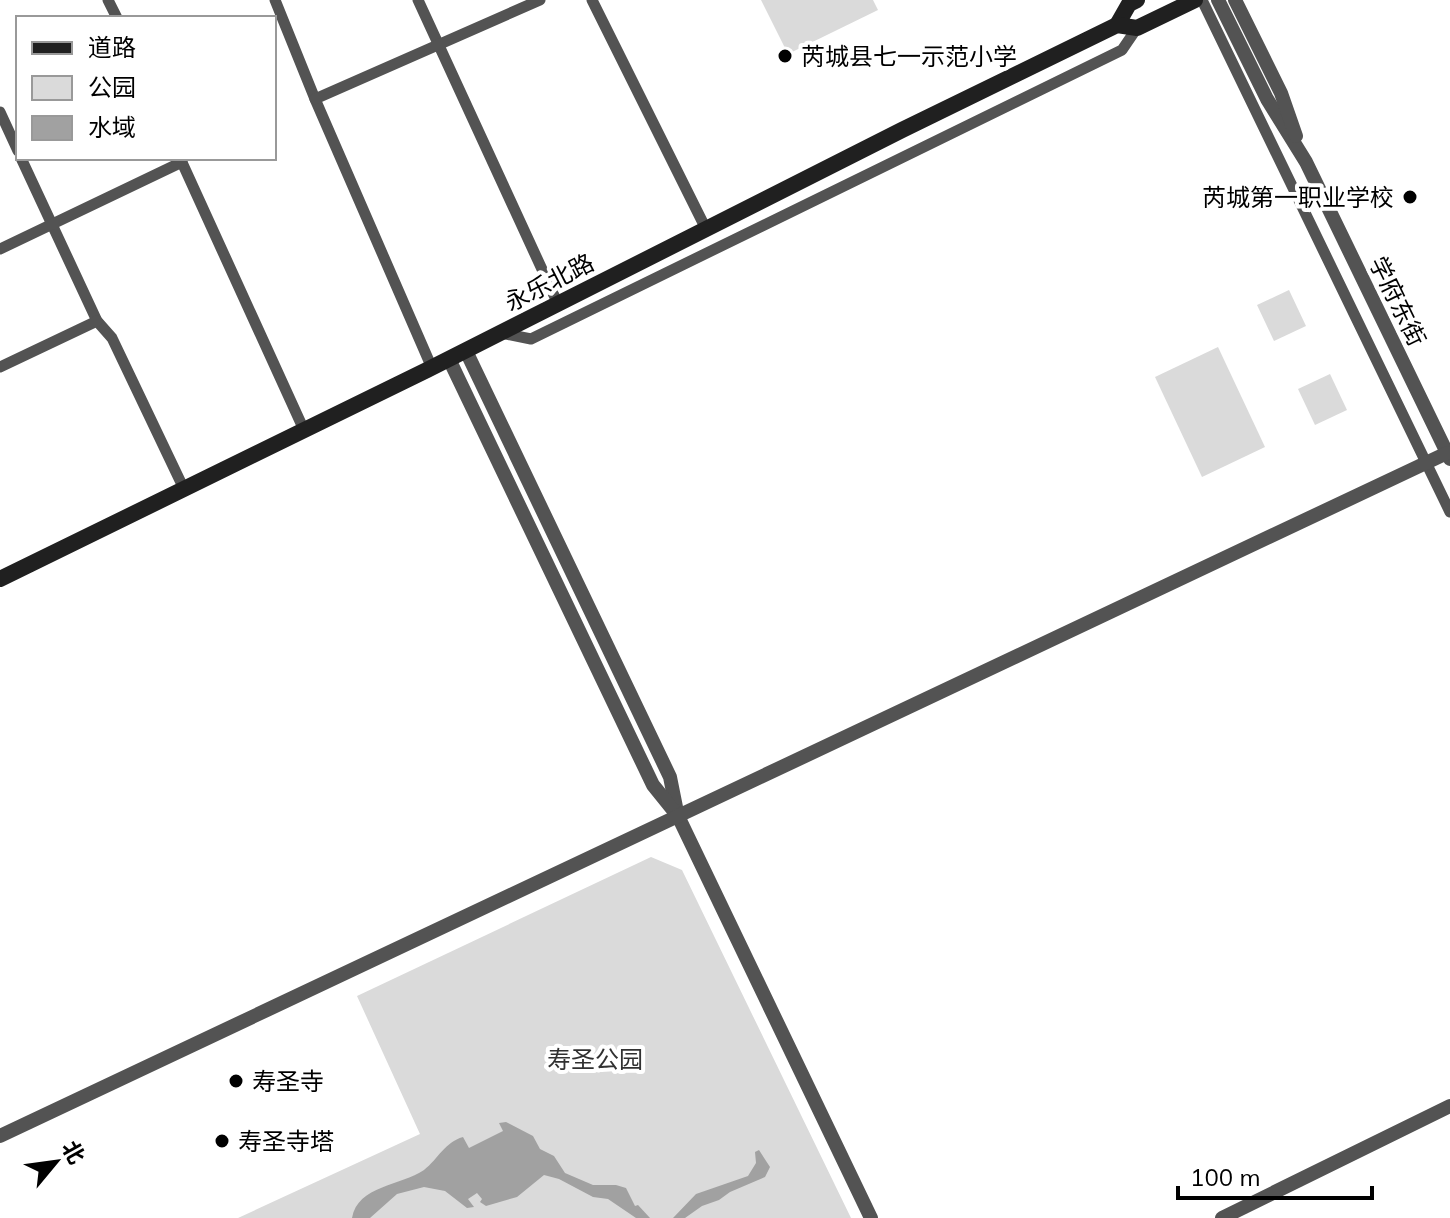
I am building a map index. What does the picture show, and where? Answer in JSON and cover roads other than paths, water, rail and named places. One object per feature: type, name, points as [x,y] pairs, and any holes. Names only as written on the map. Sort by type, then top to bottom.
[{"type":"main road","name":"永乐北路","points":[[0,579],[432,368],[1117,25],[1129,4],[1137,0]]},
{"type":"main road","points":[[1117,25],[1137,28],[1195,0]]},
{"type":"street","points":[[275,0],[432,368]]},
{"type":"street","points":[[418,0],[558,304]]},
{"type":"street","points":[[315,99],[540,0]]},
{"type":"street","points":[[592,0],[706,229]]},
{"type":"street","points":[[1202,0],[1450,512]]},
{"type":"street","name":"学府东街","points":[[1218,0],[1267,99],[1306,162]]},
{"type":"street","name":"学府东街","points":[[1235,0],[1281,93],[1306,162],[1448,456]]},
{"type":"street","points":[[501,333],[531,339],[1122,50],[1137,28]]},
{"type":"street","points":[[0,112],[16,147]]},
{"type":"street","points":[[22,160],[97,321],[112,338],[184,489]]},
{"type":"street","points":[[0,249],[181,160],[304,430]]},
{"type":"street","points":[[0,367],[97,321]]},
{"type":"street","points":[[466,351],[670,777],[678,816]]},
{"type":"street","points":[[449,359],[653,785],[678,816],[871,1218]]},
{"type":"street","points":[[0,1136],[1426,462],[1448,456]]},
{"type":"street","points":[[1222,1218],[1450,1106]]},
{"type":"water","points":[[506,1122],[533,1136],[540,1149],[554,1156],[565,1173],[593,1185],[626,1188],[635,1206],[638,1205],[650,1218],[636,1218],[608,1199],[593,1197],[559,1179],[544,1175],[517,1197],[486,1206],[480,1202],[482,1199],[477,1193],[468,1199],[474,1207],[467,1208],[445,1191],[424,1187],[397,1194],[370,1218],[352,1218],[363,1199],[424,1170],[457,1139],[463,1137],[469,1148],[503,1131],[499,1123]]},
{"type":"water","points":[[759,1150],[770,1167],[765,1177],[702,1206],[685,1218],[673,1218],[696,1194],[748,1176],[756,1163],[755,1152]]},
{"type":"place","name":"芮城县七一示范小学","points":[[785,56]]},
{"type":"place","name":"芮城第一职业学校","points":[[1410,197]]},
{"type":"place","name":"寿圣寺","points":[[236,1081]]},
{"type":"place","name":"寿圣寺塔","points":[[222,1141]]},
{"type":"park label","name":"寿圣公园","points":[[595,1059]]}]
